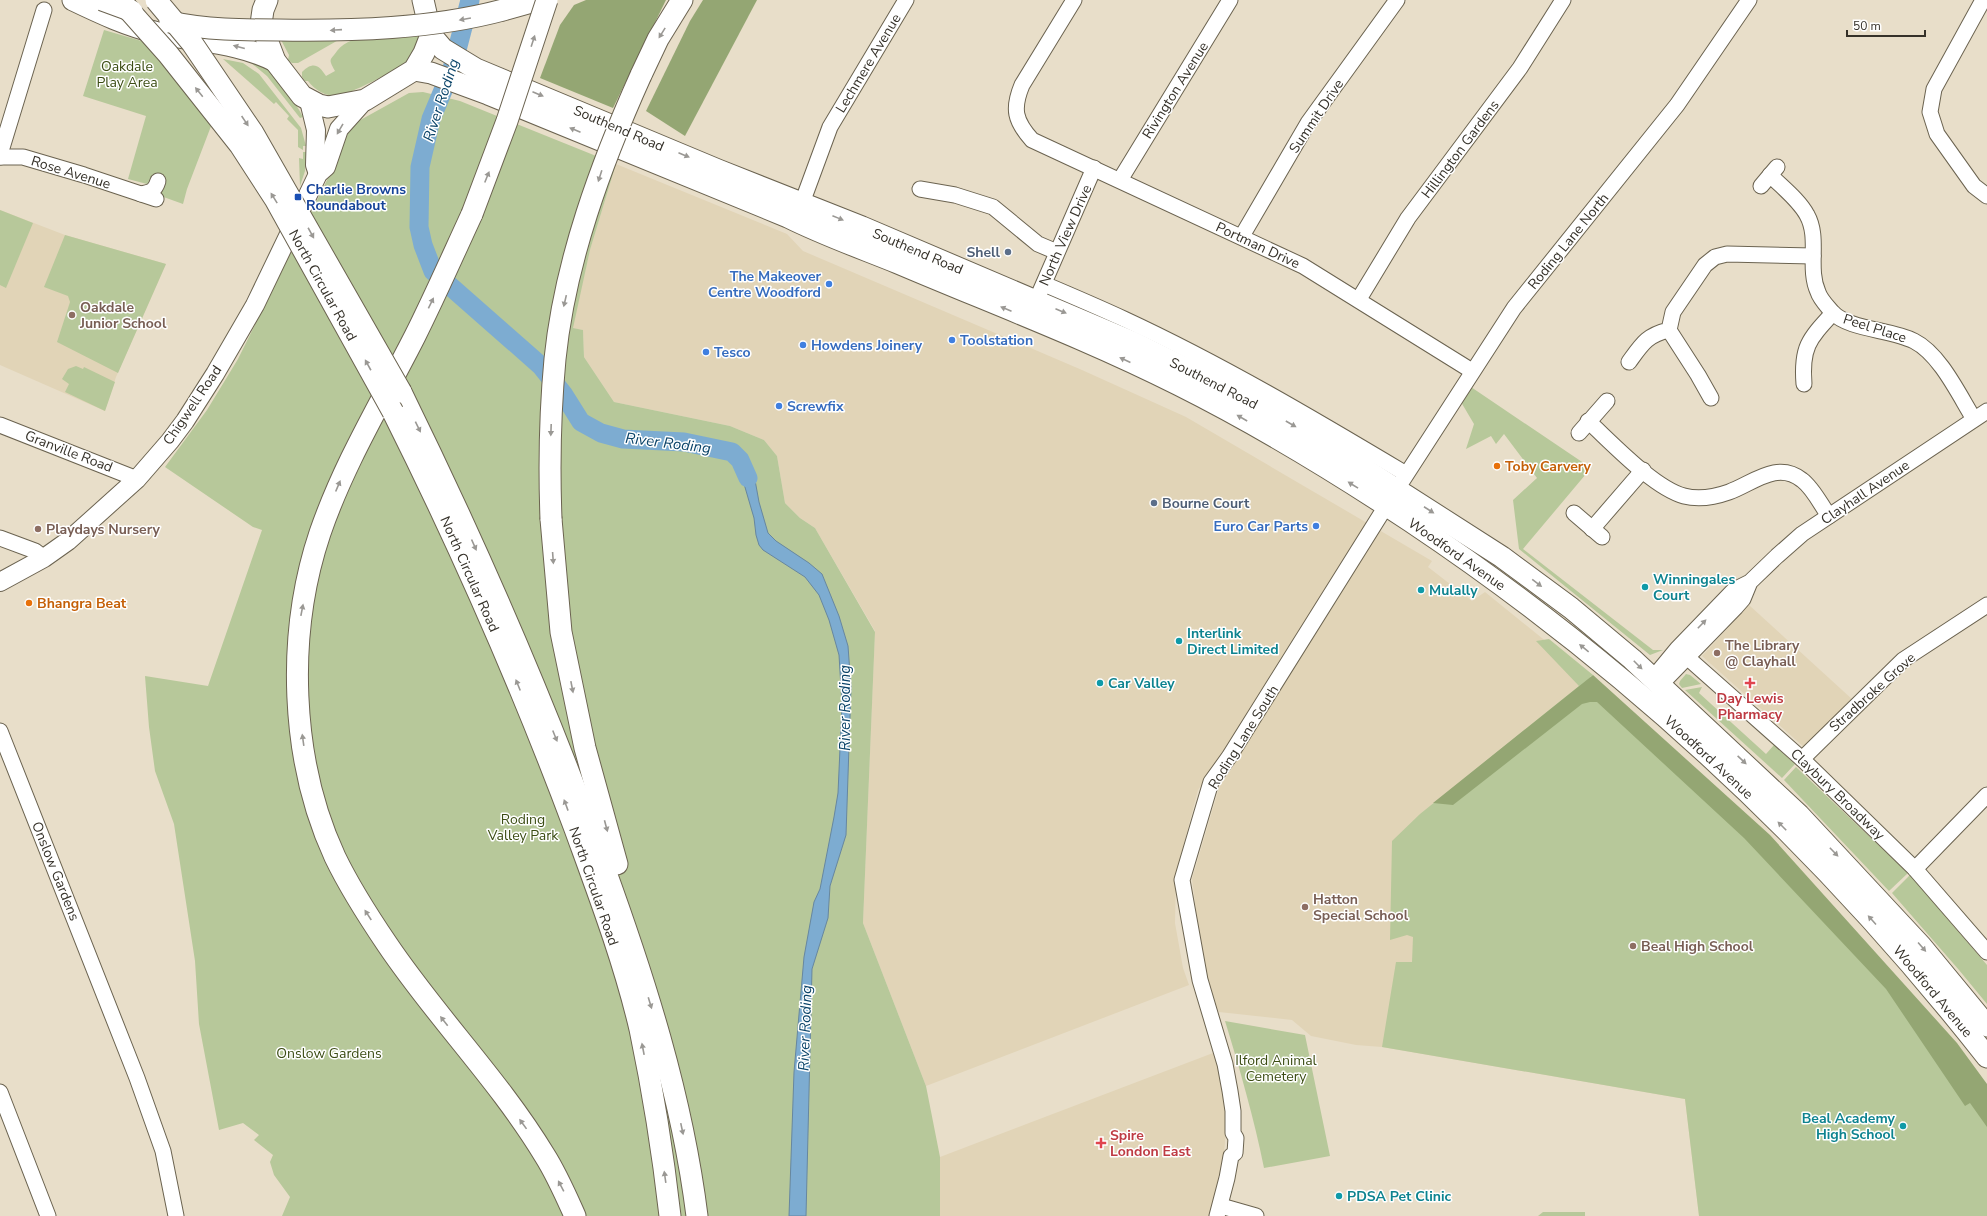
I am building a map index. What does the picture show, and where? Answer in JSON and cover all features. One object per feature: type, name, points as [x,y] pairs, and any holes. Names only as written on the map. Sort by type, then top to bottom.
[{"type":"highway","points":[[73,0],[140,29],[228,44],[257,52],[275,61]]},
{"type":"highway","points":[[102,0],[138,13],[167,21],[218,29],[322,31],[414,25],[462,20],[538,0]]},
{"type":"highway","name":"North Circular Road","points":[[120,0],[168,54],[240,145],[279,205],[394,412],[445,517],[500,642],[563,798],[605,912],[640,1029],[659,1136],[670,1216]]},
{"type":"highway","name":"North Circular Road","points":[[156,0],[192,43],[253,133],[400,392],[458,511],[529,672],[577,793],[638,965],[657,1024],[672,1084],[685,1144],[697,1216]]},
{"type":"highway","points":[[267,0],[263,10],[261,24],[275,61],[296,90],[309,101],[328,107],[365,100],[423,72],[424,53],[445,48],[423,0]]},
{"type":"highway","points":[[547,0],[491,167],[451,259],[414,338],[359,441],[337,488],[319,535],[301,617],[297,670],[300,719],[310,778],[318,810],[336,858],[366,913],[414,982],[500,1091],[545,1156],[575,1216]]},
{"type":"highway","points":[[638,965],[633,914],[608,834],[585,748],[561,632],[550,519],[551,408],[555,358],[563,308],[574,260],[595,191],[623,115],[641,75],[658,39],[682,0]]},
{"type":"highway","name":"Southend Road","points":[[445,48],[476,69],[718,170],[1040,292],[1132,342],[1237,394],[1324,443],[1396,490]]},
{"type":"highway","name":"Southend Road","points":[[423,72],[452,80],[788,217],[817,232],[892,261],[1109,353],[1178,384],[1315,460],[1396,490]]},
{"type":"highway","name":"Woodford Avenue","points":[[1396,490],[1502,557],[1571,608],[1632,659],[1762,779],[1815,832],[1921,946],[1987,1026]]},
{"type":"highway","name":"Woodford Avenue","points":[[1396,490],[1475,565],[1531,606],[1636,691],[1733,778],[1851,897],[1907,959],[1987,1057]]},
{"type":"highway","points":[[1636,691],[1656,682],[1657,693],[1660,698],[1717,752],[1733,778]]},
{"type":"main road","name":"Chigwell Road","points":[[0,582],[44,558],[68,541],[137,479],[185,421],[215,374],[255,305],[318,174],[326,167],[339,129],[365,100]]},
{"type":"main road","points":[[309,101],[316,130],[315,165],[318,174]]},
{"type":"street","name":"Lechmere Avenue","points":[[802,203],[830,127],[906,0]]},
{"type":"street","name":"Portman Drive","points":[[1074,0],[1022,85],[1017,98],[1016,113],[1021,127],[1032,140],[1242,236],[1303,266],[1359,299],[1472,371]]},
{"type":"street","name":"Rivington Avenue","points":[[1120,180],[1230,0]]},
{"type":"street","name":"Summit Drive","points":[[1242,236],[1308,123],[1397,0]]},
{"type":"street","name":"Hillington Gardens","points":[[1359,299],[1408,218],[1520,68],[1563,0]]},
{"type":"street","name":"Roding Lane North","points":[[1396,490],[1514,308],[1677,105],[1749,0]]},
{"type":"street","points":[[1983,0],[1934,89],[1930,112],[1937,134],[1974,186],[1987,196]]},
{"type":"street","points":[[0,157],[0,151],[46,17]]},
{"type":"street","name":"Rose Avenue","points":[[0,157],[23,157],[156,199]]},
{"type":"street","name":"North View Drive","points":[[1040,292],[1094,168]]},
{"type":"street","name":"Peel Place","points":[[1769,176],[1796,201],[1807,215],[1813,232],[1813,270],[1818,293],[1833,313],[1846,321],[1861,326],[1896,333],[1915,341],[1928,350],[1974,419]]},
{"type":"street","points":[[141,194],[151,192],[156,188],[158,181]]},
{"type":"street","points":[[920,189],[955,195],[993,207],[1038,244],[1057,252]]},
{"type":"street","points":[[1711,398],[1698,374],[1669,330],[1673,312],[1705,265],[1715,257],[1726,254],[1813,256]]},
{"type":"street","name":"Peel Place","points":[[1804,384],[1804,351],[1812,336],[1833,313]]},
{"type":"street","points":[[1629,362],[1643,342],[1655,333],[1669,330]]},
{"type":"street","points":[[1607,400],[1583,427],[1663,486],[1684,496],[1709,498],[1730,492],[1775,472],[1793,474],[1803,480],[1829,516]]},
{"type":"street","name":"Clayhall Avenue","points":[[1656,682],[1658,672],[1682,653],[1743,599],[1750,582],[1797,538],[1987,411]]},
{"type":"street","name":"Granville Road","points":[[0,425],[129,474],[137,479]]},
{"type":"street","points":[[1574,513],[1597,533],[1643,470]]},
{"type":"street","name":"Roding Lane South","points":[[1219,1211],[1231,1156],[1235,1153],[1236,1146],[1236,1138],[1233,1133],[1233,1111],[1225,1064],[1200,980],[1182,880],[1211,782],[1230,758],[1396,490]]},
{"type":"street","points":[[0,538],[35,551],[44,558]]},
{"type":"street","name":"Stradbroke Grove","points":[[1802,758],[1903,660],[1987,605]]},
{"type":"street","name":"Claybury Broadway","points":[[1682,653],[1802,758],[1915,869],[1987,952]]},
{"type":"street","name":"Onslow Gardens","points":[[0,730],[84,941],[161,1144],[173,1192],[176,1216]]},
{"type":"street","points":[[1915,869],[1987,795]]},
{"type":"street","points":[[0,1092],[48,1216]]},
{"type":"street","points":[[1219,1211],[1256,1216]]},
{"type":"shaded area","points":[[616,164],[787,234],[803,251],[1082,370],[1186,417],[1432,561],[1428,567],[1472,601],[1485,592],[1590,677],[1987,1216],[1699,1216],[1685,1099],[1382,1047],[1356,1045],[1311,1036],[1292,1020],[1219,1012],[1205,982],[1192,879],[1219,788],[1232,768],[1220,757],[1198,790],[1176,874],[1175,923],[1183,968],[1189,985],[926,1086],[863,923],[875,631],[815,528],[800,518],[785,503],[777,456],[764,440],[730,426],[614,402],[584,357],[583,330],[572,328],[590,250]]},
{"type":"shaded area","name":"Oakdale Junior School","points":[[0,210],[65,235],[166,264],[116,377],[105,411],[0,365]]},
{"type":"shaded area","points":[[1749,605],[1853,700],[1805,748],[1702,656]]},
{"type":"shaded area","name":"Spire London East","points":[[1213,1053],[1221,1068],[1226,1111],[1226,1129],[1222,1179],[1209,1216],[940,1216],[940,1157]]},
{"type":"green space","points":[[586,0],[666,0],[613,108],[540,78],[560,25],[574,5]]},
{"type":"green space","points":[[703,0],[757,0],[685,136],[646,111],[690,21]]},
{"type":"green space","name":"Oakdale Play Area","points":[[104,30],[145,42],[213,121],[187,189],[183,204],[158,195],[151,182],[147,184],[128,179],[146,116],[83,96]]},
{"type":"green space","points":[[419,33],[416,51],[413,57],[376,80],[343,95],[333,96],[324,94],[317,90],[308,81],[305,81],[302,77],[302,72],[309,66],[318,67],[326,76],[335,71],[331,64],[331,58],[344,45],[353,40],[375,35]]},
{"type":"green space","points":[[280,38],[342,38],[298,63],[292,63],[288,60],[289,55]]},
{"type":"green space","points":[[223,59],[243,63],[259,74],[301,128],[306,146],[303,146],[303,150],[298,147],[298,130],[287,119],[289,116],[276,102],[274,104]]},
{"type":"green space","points":[[250,62],[261,63],[272,73],[291,97],[303,117],[300,118],[267,76]]},
{"type":"green space","name":"Roding Valley Park","points":[[423,92],[460,101],[616,164],[590,250],[573,328],[583,330],[584,357],[614,402],[730,426],[764,440],[777,456],[785,503],[800,518],[815,528],[875,632],[863,923],[926,1086],[940,1157],[940,1216],[282,1216],[290,1197],[274,1175],[270,1162],[273,1155],[254,1140],[259,1135],[243,1123],[219,1130],[199,1024],[195,961],[174,824],[155,771],[149,727],[145,676],[208,686],[262,530],[253,527],[165,467],[207,410],[238,359],[331,172],[343,136],[355,123],[409,93]]},
{"type":"green space","points":[[303,152],[306,152],[305,171],[300,186],[299,158],[303,159]]},
{"type":"green space","points":[[0,210],[33,223],[6,288],[0,285]]},
{"type":"green space","points":[[65,235],[166,264],[118,373],[57,342],[70,302],[68,296],[44,287]]},
{"type":"green space","points":[[76,366],[83,369],[84,367],[115,382],[105,411],[65,392],[69,384],[62,379],[68,369]]},
{"type":"green space","points":[[1471,387],[1591,468],[1523,549],[1653,650],[1663,650],[1650,655],[1519,549],[1513,500],[1537,478],[1504,434],[1496,444],[1491,436],[1466,449],[1474,424],[1461,402]]},
{"type":"green space","name":"Beal High School","points":[[1549,639],[1593,675],[1590,677],[1897,995],[1987,1115],[1987,1216],[1699,1216],[1685,1099],[1382,1047],[1396,962],[1412,962],[1413,937],[1407,935],[1390,940],[1392,841],[1420,814],[1579,686],[1536,641]]},
{"type":"green space","points":[[1686,674],[1690,675],[1701,684],[1682,688],[1679,684]]},
{"type":"green space","points":[[1593,675],[1770,835],[1957,1043],[1987,1084],[1987,1127],[1970,1103],[1965,1106],[1886,989],[1744,838],[1597,702],[1582,704],[1453,805],[1433,803]]},
{"type":"green space","points":[[1702,687],[1699,693],[1766,754],[1774,745],[1795,764],[1782,778],[1685,690]]},
{"type":"green space","points":[[1796,767],[1908,873],[1889,891],[1784,780]]},
{"type":"green space","points":[[1910,875],[1987,965],[1987,1004],[1892,893]]},
{"type":"green space","name":"Ilford Animal Cemetery","points":[[1225,1021],[1305,1035],[1330,1156],[1264,1168],[1256,1131]]},
{"type":"green space","points":[[1543,1212],[1585,1212],[1585,1216],[1538,1216]]},
{"type":"water","points":[[737,447],[753,469],[759,502],[768,533],[776,541],[809,563],[822,574],[839,616],[848,646],[851,687],[846,835],[830,886],[828,918],[812,969],[806,1216],[789,1216],[794,1072],[804,957],[814,902],[820,889],[838,793],[842,704],[839,655],[829,620],[819,595],[805,577],[763,550],[759,545],[754,518],[742,477],[734,463]]},
{"type":"waterway","name":"River Roding","points":[[470,0],[452,69],[431,119],[420,167],[419,227],[423,245],[433,271],[541,366],[564,395],[581,422],[601,433],[623,439],[684,442],[732,452],[740,460],[748,478]]},
{"type":"place","name":"Charlie Browns Roundabout","points":[[298,197]]},
{"type":"place","name":"Shell","points":[[1008,252]]},
{"type":"place","name":"The Makeover Centre Woodford","points":[[829,284]]},
{"type":"place","name":"Oakdale Junior School","points":[[72,315]]},
{"type":"place","name":"Toolstation","points":[[952,340]]},
{"type":"place","name":"Howdens Joinery","points":[[803,345]]},
{"type":"place","name":"Tesco","points":[[706,352]]},
{"type":"place","name":"Screwfix","points":[[779,406]]},
{"type":"place","name":"Toby Carvery","points":[[1497,466]]},
{"type":"place","name":"Bourne Court","points":[[1154,503]]},
{"type":"place","name":"Euro Car Parts","points":[[1316,526]]},
{"type":"place","name":"Playdays Nursery","points":[[38,529]]},
{"type":"place","name":"Winningales Court","points":[[1645,587]]},
{"type":"place","name":"Mulally","points":[[1421,590]]},
{"type":"place","name":"Bhangra Beat","points":[[29,603]]},
{"type":"place","name":"Interlink Direct Limited","points":[[1179,641]]},
{"type":"place","name":"The Library @ Clayhall","points":[[1717,653]]},
{"type":"place","name":"Car Valley","points":[[1100,683]]},
{"type":"place","name":"Day Lewis Pharmacy","points":[[1750,683]]},
{"type":"place","name":"Hatton Special School","points":[[1305,907]]},
{"type":"place","name":"Beal High School","points":[[1633,946]]},
{"type":"place","name":"Beal Academy High School","points":[[1903,1126]]},
{"type":"place","name":"Spire London East","points":[[1101,1143]]},
{"type":"place","name":"PDSA Pet Clinic","points":[[1339,1196]]}]
